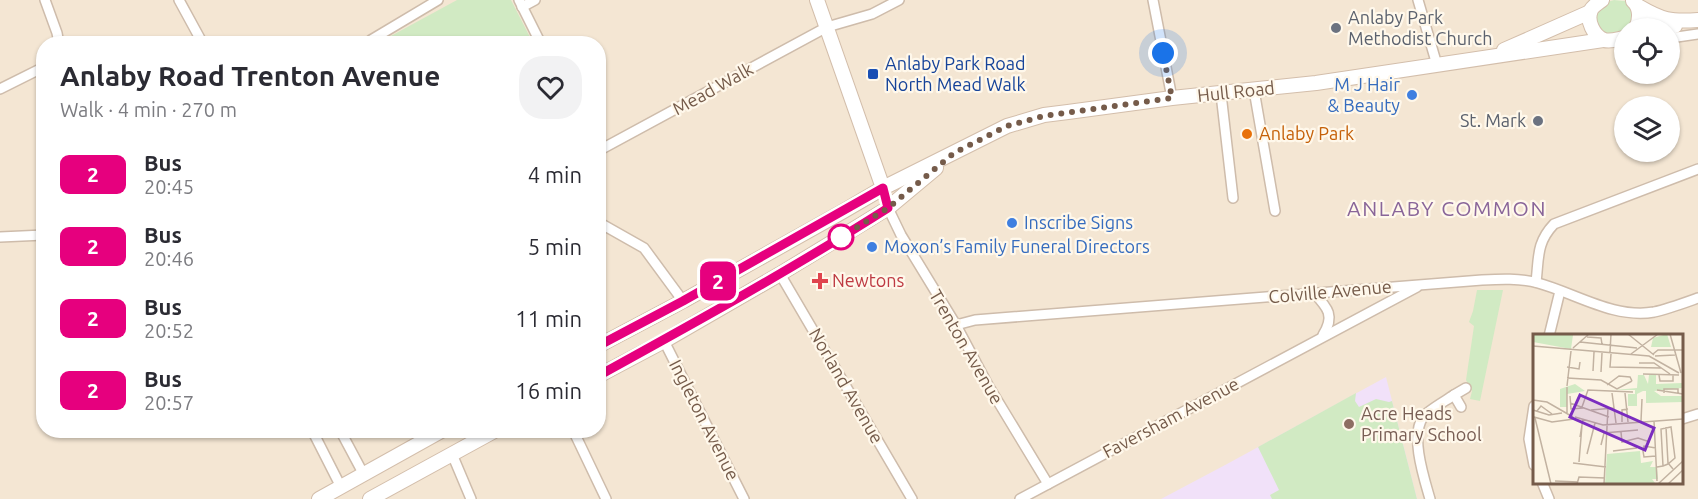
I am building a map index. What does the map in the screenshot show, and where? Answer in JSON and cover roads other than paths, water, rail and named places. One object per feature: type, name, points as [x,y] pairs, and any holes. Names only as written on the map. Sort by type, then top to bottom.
[{"type":"main road","points":[[817,0],[883,188]]},
{"type":"main road","points":[[1602,0],[1590,12],[1592,28],[1614,39]]},
{"type":"main road","points":[[1636,2],[1661,19],[1698,20]]},
{"type":"main road","points":[[1636,2],[1639,18]]},
{"type":"main road","name":"Hull Road","points":[[1488,57],[1590,12]]},
{"type":"main road","points":[[1680,25],[1698,24]]},
{"type":"main road","name":"Hull Road","points":[[954,153],[1007,126],[1044,116],[1172,98],[1316,83],[1614,40]]},
{"type":"main road","points":[[606,342],[883,188],[954,153]]},
{"type":"main road","points":[[606,372],[780,274],[888,208],[954,153]]},
{"type":"main road","points":[[319,499],[429,438]]},
{"type":"main road","points":[[370,499],[481,438]]},
{"type":"street","points":[[45,0],[56,36]]},
{"type":"street","points":[[179,0],[199,36]]},
{"type":"street","points":[[378,36],[438,0]]},
{"type":"street","points":[[535,0],[521,4],[537,36]]},
{"type":"street","name":"Mead Walk","points":[[606,147],[827,27],[872,14],[899,0]]},
{"type":"street","points":[[1153,0],[1172,98]]},
{"type":"street","points":[[1418,0],[1437,65]]},
{"type":"street","points":[[1680,37],[1698,34]]},
{"type":"street","points":[[0,89],[36,72]]},
{"type":"street","points":[[1254,90],[1275,211]]},
{"type":"street","points":[[1221,94],[1233,198]]},
{"type":"street","points":[[1536,282],[1540,242],[1554,224],[1698,169]]},
{"type":"street","name":"Trenton Avenue","points":[[888,208],[901,235],[1048,484]]},
{"type":"street","points":[[606,227],[644,248],[683,301]]},
{"type":"street","points":[[0,237],[36,235]]},
{"type":"street","name":"Norland Avenue","points":[[780,274],[912,499]]},
{"type":"street","name":"Colville Avenue","points":[[956,325],[975,320],[1506,279],[1536,282],[1628,312],[1652,312],[1698,298]]},
{"type":"street","name":"Faversham Avenue","points":[[1020,499],[1422,285]]},
{"type":"street","points":[[1550,334],[1560,291]]},
{"type":"street","points":[[1314,293],[1324,303],[1329,313],[1330,324],[1322,337]]},
{"type":"street","name":"Ingleton Avenue","points":[[664,341],[744,499]]},
{"type":"street","points":[[1430,499],[1420,461],[1417,435],[1423,416],[1466,388]]},
{"type":"street","points":[[1454,395],[1461,407]]},
{"type":"street","points":[[1533,413],[1529,439],[1533,460]]},
{"type":"street","points":[[1683,420],[1698,414]]},
{"type":"street","points":[[316,438],[341,487]]},
{"type":"street","points":[[344,438],[364,475]]},
{"type":"street","points":[[577,438],[606,499]]},
{"type":"street","points":[[452,454],[471,499]]},
{"type":"street","points":[[1542,484],[1549,499]]},
{"type":"place","name":"Anlaby Park Methodist Church","points":[[1336,28]]},
{"type":"place","name":"Anlaby Park Road North Mead Walk","points":[[873,74]]},
{"type":"place","name":"M J Hair & Beauty","points":[[1412,95]]},
{"type":"place","name":"St. Mark","points":[[1538,121]]},
{"type":"place","name":"Anlaby Park","points":[[1247,134]]},
{"type":"place","name":"Inscribe Signs","points":[[1012,223]]},
{"type":"place","name":"Moxon’s Family Funeral Directors","points":[[872,247]]},
{"type":"place","name":"Newtons","points":[[820,281]]},
{"type":"place","name":"Acre Heads Primary School","points":[[1349,424]]},
{"type":"district","name":"ANLABY COMMON","points":[[1447,209]]}]
